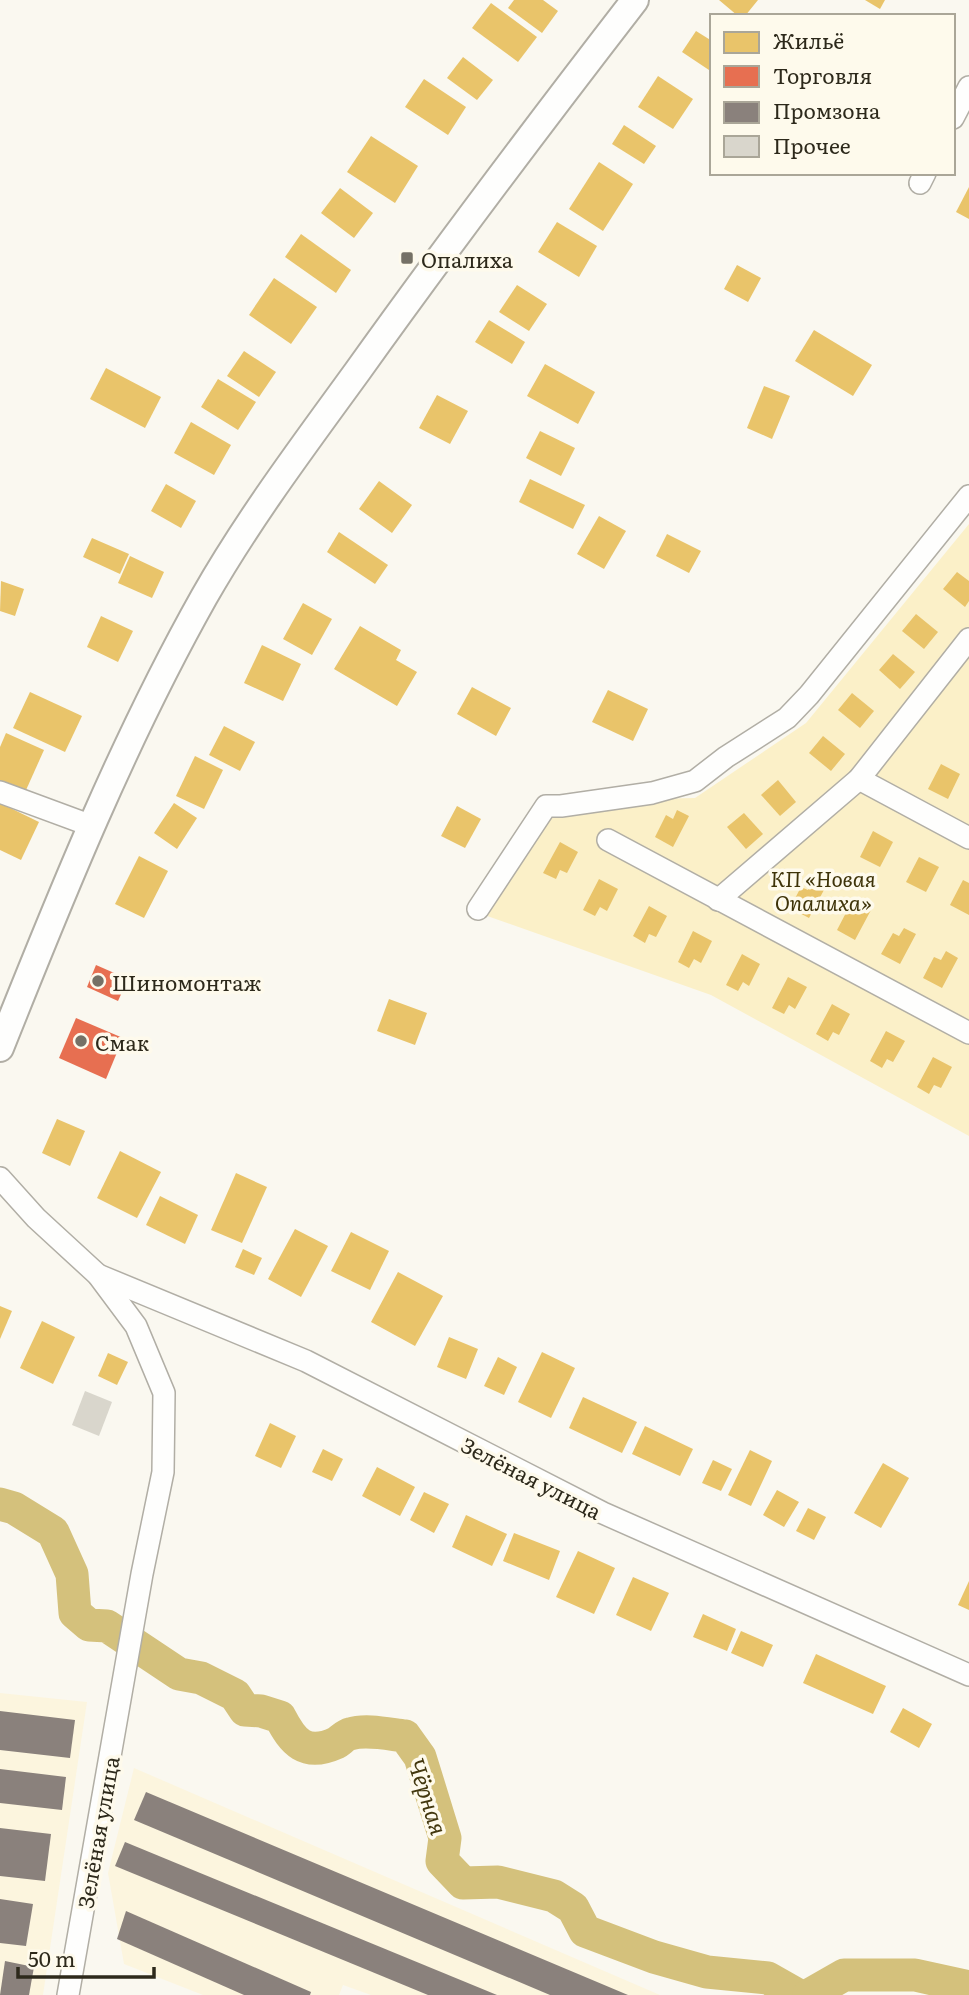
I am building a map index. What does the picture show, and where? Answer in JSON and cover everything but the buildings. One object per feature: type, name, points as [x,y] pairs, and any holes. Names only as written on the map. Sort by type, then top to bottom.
[{"type":"main road","points":[[0,1048],[92,826],[153,692],[205,595],[251,521],[472,212],[635,0]]},
{"type":"street","points":[[955,114],[969,87]]},
{"type":"street","points":[[478,909],[546,806],[652,793],[695,781],[787,719],[969,496]]},
{"type":"street","points":[[718,900],[859,779],[969,639]]},
{"type":"street","points":[[859,779],[969,838]]},
{"type":"street","points":[[0,792],[92,826]]},
{"type":"street","points":[[608,841],[969,1034]]},
{"type":"street","points":[[0,1178],[36,1218],[98,1275]]},
{"type":"street","name":"Зелёная улица","points":[[98,1275],[306,1361],[603,1513],[969,1675]]},
{"type":"street","name":"Зелёная улица","points":[[68,1995],[117,1710],[163,1472],[164,1393],[136,1326],[98,1275]]},
{"type":"shaded area","points":[[0,1693],[87,1702],[43,1995],[0,1995]]},
{"type":"shaded area","points":[[134,1768],[660,1995],[371,1995],[343,1985],[339,1995],[203,1995],[124,1964],[108,1873]]},
{"type":"green space","name":"КП «Новая Опалиха»","points":[[969,524],[969,1136],[711,995],[473,911],[544,801],[695,798],[806,723]]},
{"type":"waterway","name":"Чёрная","points":[[0,1504],[14,1508],[53,1532],[72,1574],[75,1613],[89,1625],[107,1626],[179,1674],[201,1678],[235,1695],[245,1710],[261,1711],[280,1717],[295,1740],[308,1748],[325,1747],[348,1735],[363,1732],[405,1736],[420,1757],[445,1838],[442,1861],[463,1883],[498,1882],[554,1896],[573,1908],[585,1931],[654,1957],[707,1972],[768,1978],[798,1995]]},
{"type":"waterway","name":"Чёрная","points":[[809,1995],[844,1975],[915,1975],[969,1987]]},
{"type":"place","name":"Опалиха","points":[[407,258]]},
{"type":"place","name":"Шиномонтаж","points":[[98,981]]},
{"type":"place","name":"Смак","points":[[81,1041]]}]
